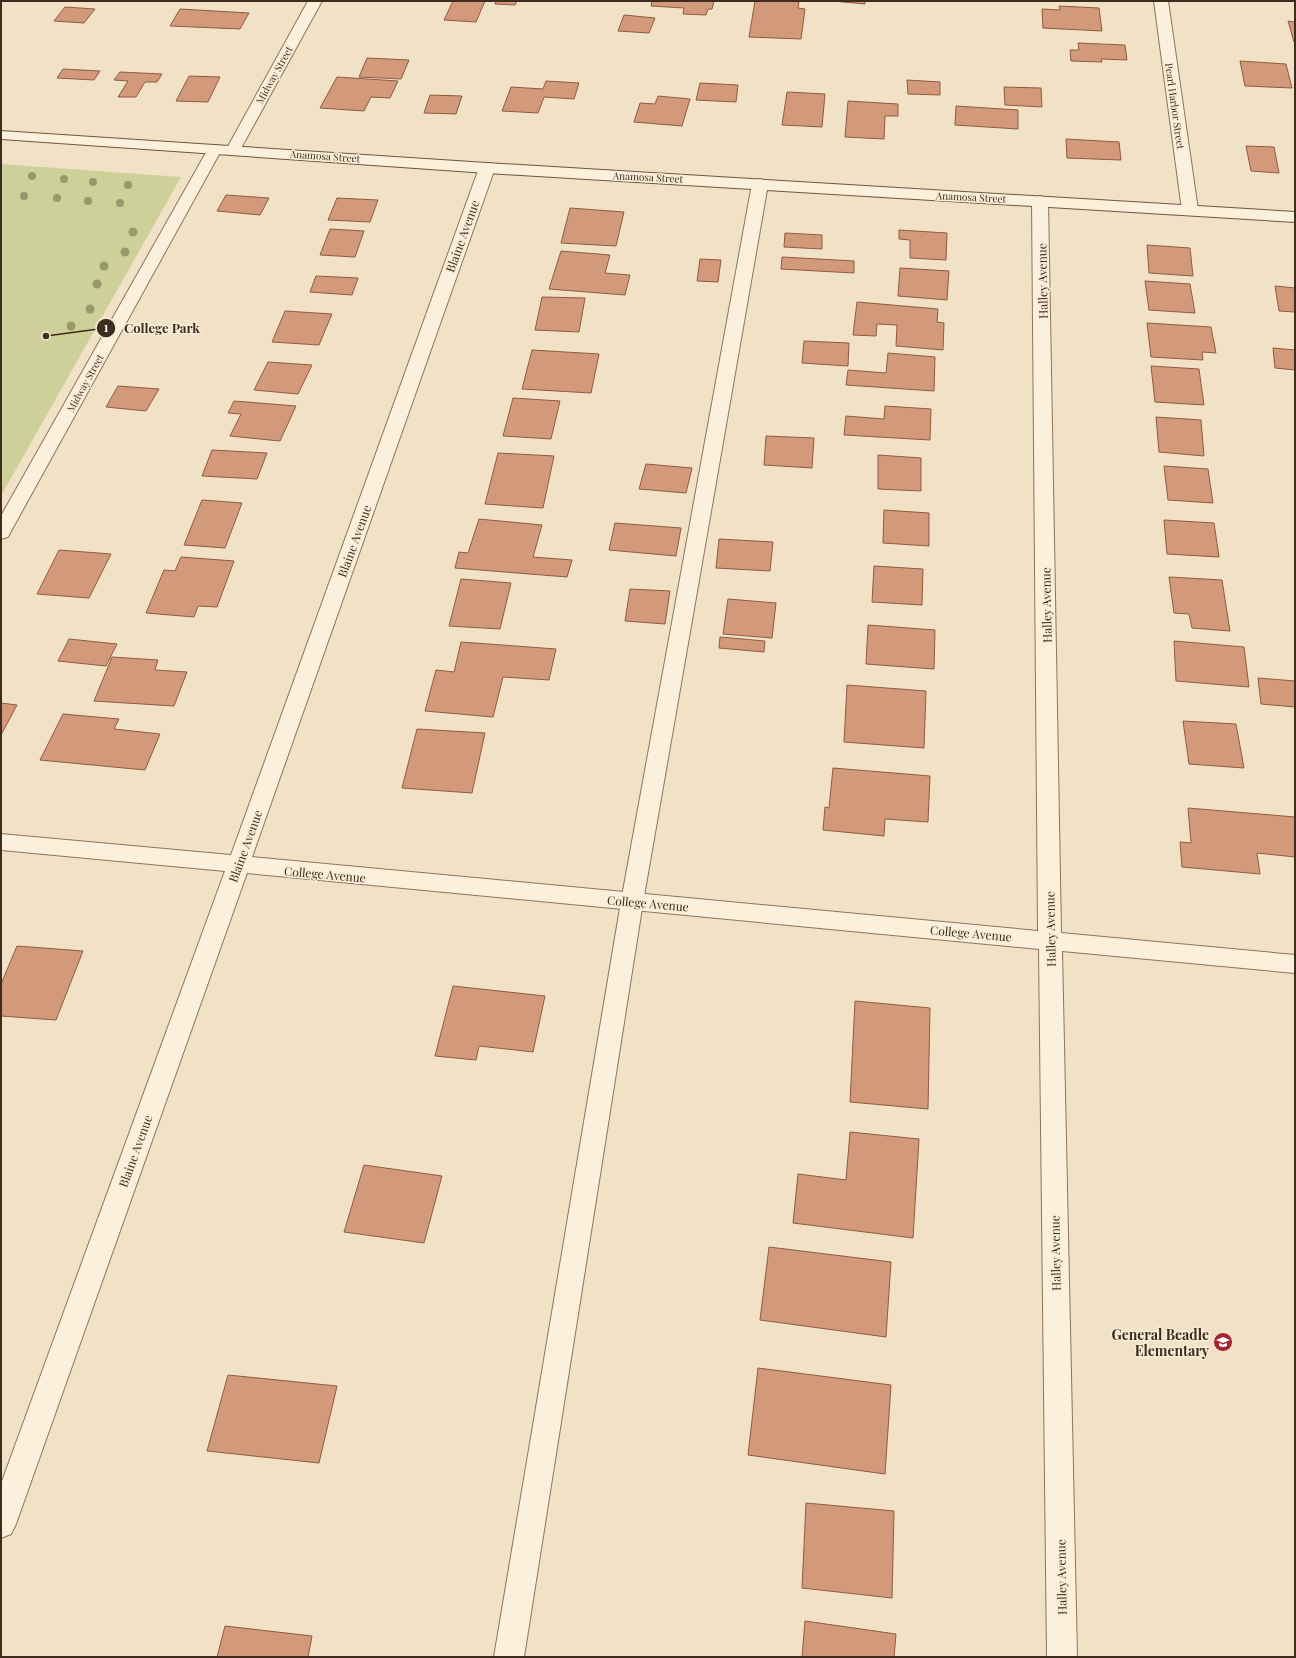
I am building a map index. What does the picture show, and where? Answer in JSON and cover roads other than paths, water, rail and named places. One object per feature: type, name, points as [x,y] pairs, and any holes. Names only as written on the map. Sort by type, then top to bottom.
[{"type":"street","name":"Midway Street","points":[[233,150],[315,1]]},
{"type":"street","name":"Pearl Harbor Street","points":[[1161,1],[1190,210]]},
{"type":"street","name":"Anamosa Street","points":[[1,135],[487,168],[1295,217]]},
{"type":"street","name":"Midway Street","points":[[1,533],[215,149]]},
{"type":"street","name":"Blaine Avenue","points":[[1,1524],[487,168]]},
{"type":"street","points":[[509,1657],[632,902],[760,184]]},
{"type":"street","name":"Halley Avenue","points":[[1040,201],[1062,1657]]},
{"type":"street","name":"College Avenue","points":[[1,842],[238,866],[1050,940],[1295,964]]},
{"type":"place","name":"College Park","points":[[46,336]]},
{"type":"place","name":"General Beadle Elementary","points":[[1223,1342]]}]
